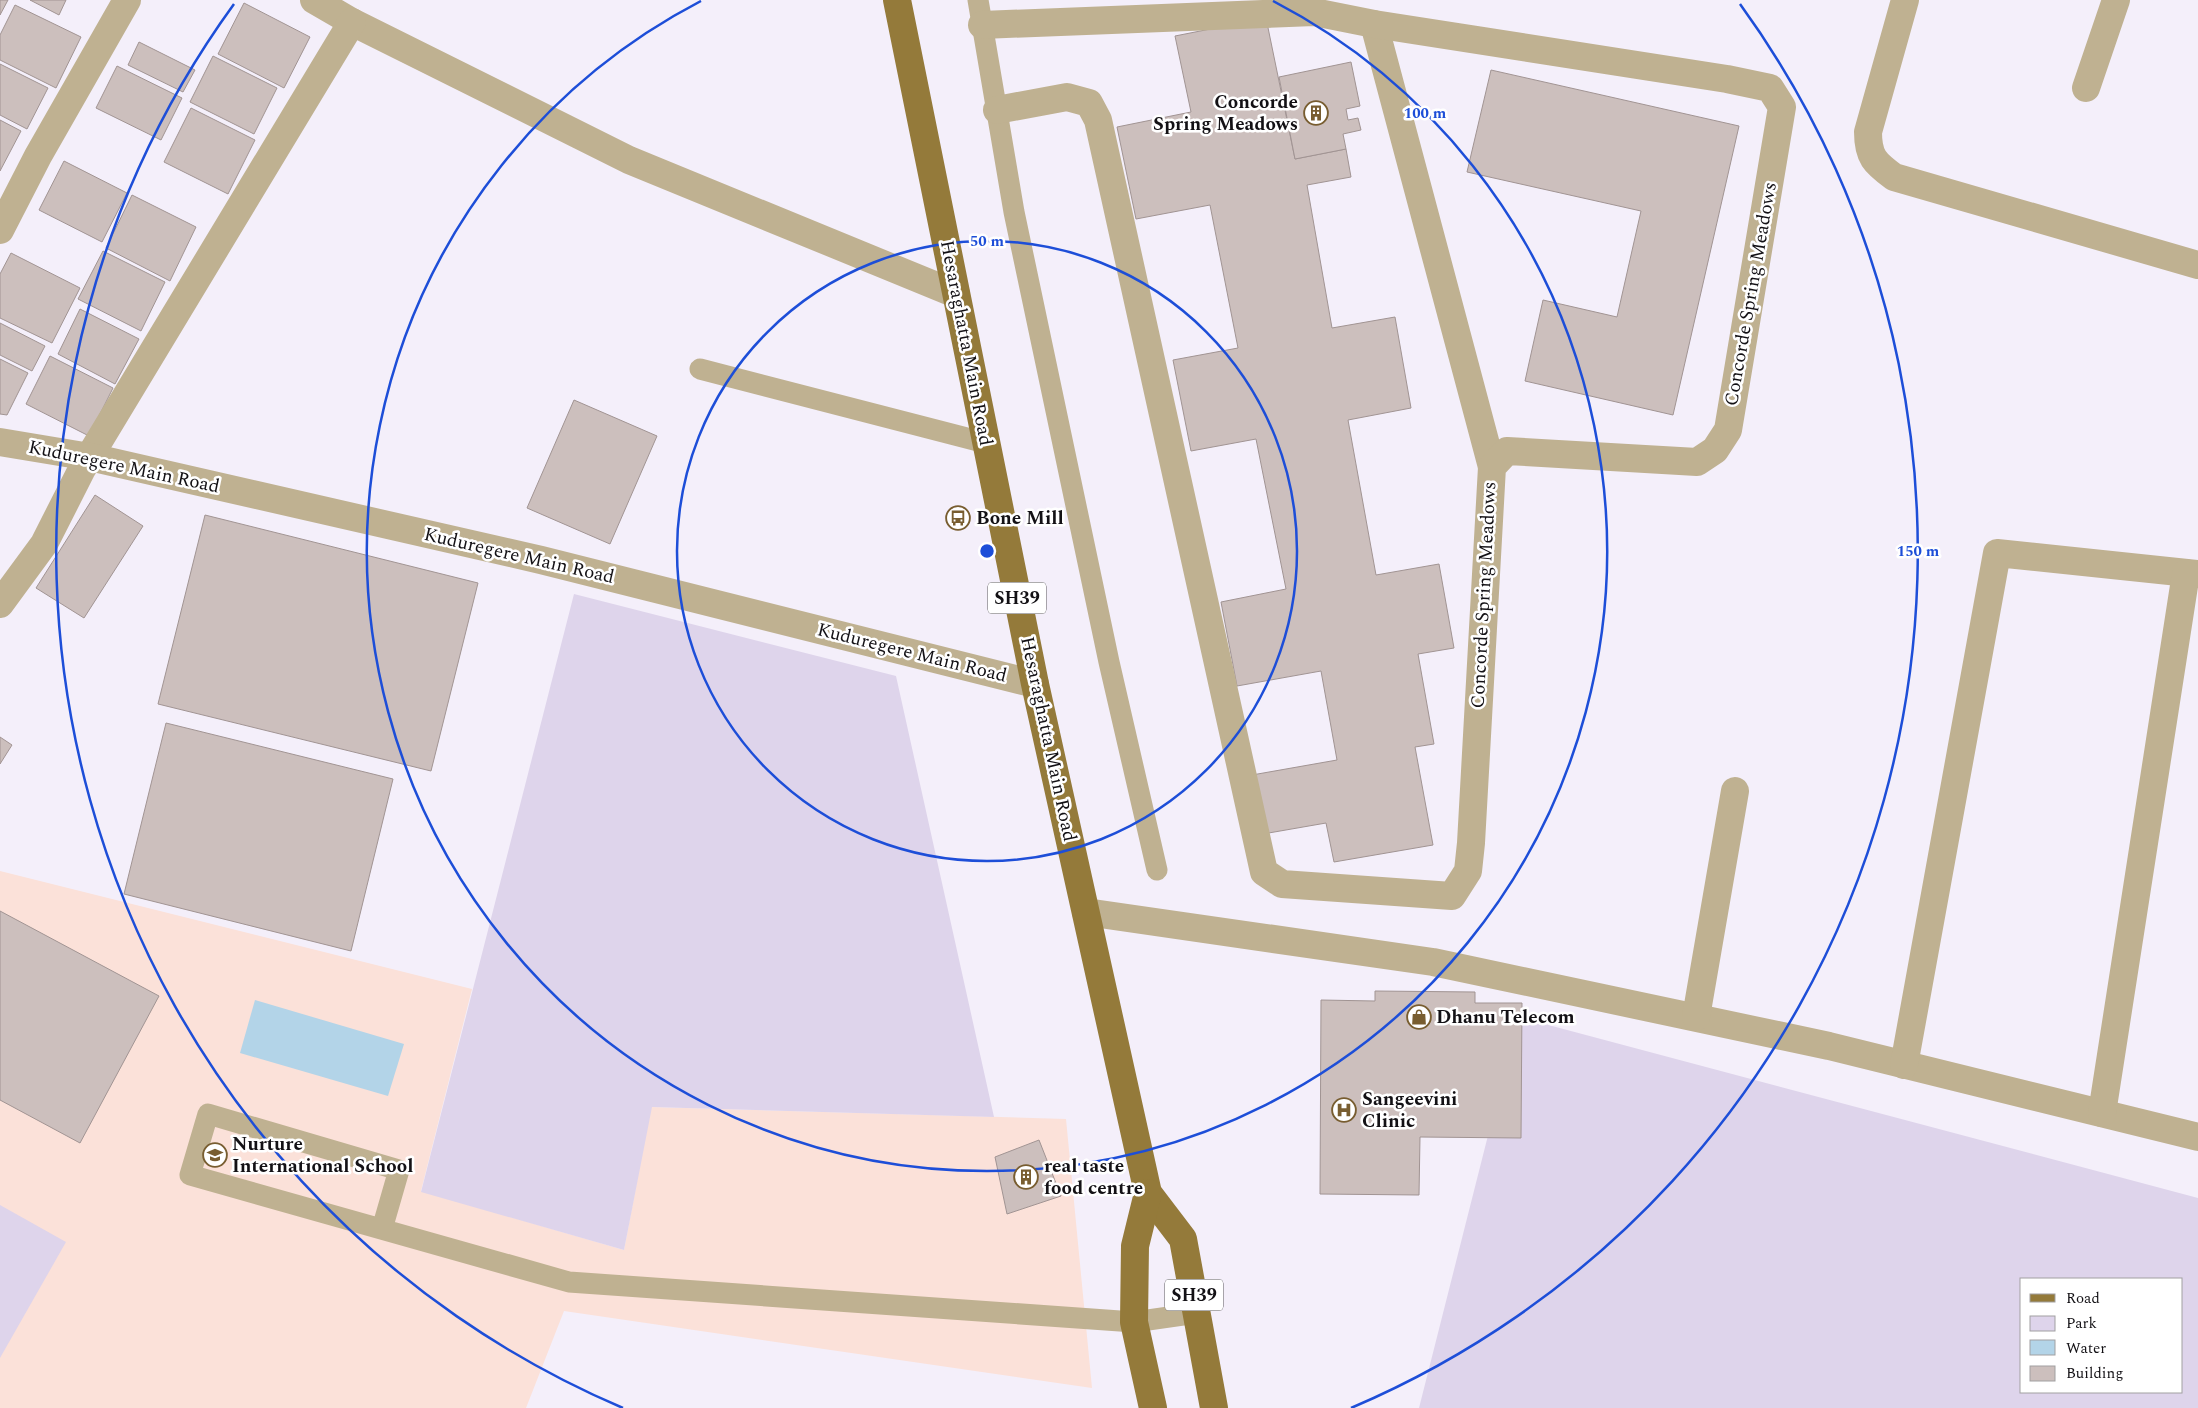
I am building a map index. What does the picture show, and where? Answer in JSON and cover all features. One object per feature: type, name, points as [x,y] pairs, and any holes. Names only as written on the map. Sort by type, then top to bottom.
[{"type":"main road","name":"Hesaraghatta Main Road","points":[[897,0],[1035,684],[1148,1193],[1183,1239],[1214,1408]]},
{"type":"main road","points":[[1148,1193],[1135,1246],[1134,1322],[1152,1408]]},
{"type":"street","points":[[0,230],[38,156],[127,0]]},
{"type":"street","points":[[314,0],[352,22],[629,160],[956,294]]},
{"type":"street","points":[[1905,0],[1868,132],[1871,157],[1881,168],[1894,177],[2198,265]]},
{"type":"street","points":[[2086,88],[2116,0]]},
{"type":"street","name":"Concorde Spring Meadows","points":[[980,12],[1314,12],[1374,24],[1727,79],[1770,88],[1782,107],[1728,430],[1715,450],[1698,462],[1507,451],[1492,467],[1471,844],[1468,871],[1452,896],[1282,884],[1264,872],[1098,120],[1089,103],[1067,97],[996,110]]},
{"type":"street","points":[[0,604],[44,544],[82,469],[352,22]]},
{"type":"street","points":[[1374,24],[1492,467]]},
{"type":"street","name":"Kuduregere Main Road","points":[[0,442],[90,457],[541,560],[1035,684]]},
{"type":"street","points":[[1904,1064],[1997,553],[2192,573],[2102,1113]]},
{"type":"street","points":[[1696,1017],[1735,791]]},
{"type":"street","points":[[1086,912],[1433,962],[1696,1017],[1904,1064],[2198,1138]]},
{"type":"lane","points":[[980,12],[1018,231],[1109,662],[1157,870]]},
{"type":"lane","points":[[700,369],[986,443]]},
{"type":"lane","points":[[382,1229],[400,1170],[208,1114],[190,1175],[569,1282],[1134,1322],[1197,1313]]},
{"type":"shaded area","name":"Nurture International School","points":[[0,871],[472,989],[421,1191],[624,1250],[651,1107],[1066,1119],[1092,1388],[564,1311],[526,1408],[0,1408]]},
{"type":"green space","points":[[574,594],[896,676],[994,1117],[652,1107],[624,1250],[421,1192]]},
{"type":"green space","points":[[1518,1017],[2198,1198],[2198,1408],[1419,1408]]},
{"type":"green space","points":[[0,1205],[66,1242],[0,1358]]},
{"type":"water","points":[[255,1000],[404,1044],[388,1096],[240,1053]]},
{"type":"building","points":[[0,0],[8,0],[0,15]]},
{"type":"building","points":[[30,0],[66,0],[59,15]]},
{"type":"building","points":[[244,3],[310,37],[284,88],[218,54]]},
{"type":"building","points":[[15,5],[81,37],[56,88],[0,60],[0,35]]},
{"type":"building","points":[[1266,18],[1295,159],[1346,149],[1351,177],[1307,185],[1332,328],[1395,317],[1411,408],[1348,420],[1376,575],[1439,564],[1454,648],[1418,654],[1434,744],[1415,747],[1433,845],[1334,862],[1326,823],[1263,834],[1252,775],[1337,760],[1321,671],[1237,686],[1221,602],[1286,589],[1256,439],[1191,451],[1173,360],[1238,348],[1210,205],[1136,219],[1117,127],[1191,112],[1175,36]]},
{"type":"building","points":[[139,42],[195,70],[183,92],[128,65]]},
{"type":"building","points":[[213,56],[277,88],[254,134],[190,102]]},
{"type":"building","name":"Concorde Spring Meadows","points":[[1351,62],[1360,106],[1346,109],[1348,120],[1358,118],[1361,130],[1343,134],[1346,149],[1295,159],[1279,77]]},
{"type":"building","points":[[0,64],[48,88],[27,129],[0,115]]},
{"type":"building","points":[[117,66],[182,98],[161,140],[96,108]]},
{"type":"building","points":[[1491,70],[1739,126],[1673,415],[1525,381],[1543,300],[1617,317],[1641,211],[1467,172]]},
{"type":"building","points":[[191,108],[255,140],[228,194],[164,162]]},
{"type":"building","points":[[0,120],[21,131],[0,171]]},
{"type":"building","points":[[64,161],[127,193],[102,242],[39,210]]},
{"type":"building","points":[[132,195],[196,227],[170,281],[106,248]]},
{"type":"building","points":[[103,251],[165,282],[141,331],[78,299]]},
{"type":"building","points":[[11,253],[80,288],[52,343],[0,318],[0,274]]},
{"type":"building","points":[[80,309],[139,339],[115,384],[58,354]]},
{"type":"building","points":[[0,323],[45,346],[32,371],[0,355]]},
{"type":"building","points":[[50,356],[113,388],[89,436],[26,404]]},
{"type":"building","points":[[0,359],[28,373],[7,415],[0,414]]},
{"type":"building","points":[[574,400],[657,436],[610,544],[527,508]]},
{"type":"building","points":[[95,495],[143,526],[84,618],[36,588]]},
{"type":"building","points":[[205,515],[478,583],[431,771],[158,704]]},
{"type":"building","points":[[166,723],[393,779],[351,951],[124,894]]},
{"type":"building","points":[[0,737],[12,745],[0,764]]},
{"type":"building","points":[[0,911],[159,996],[80,1143],[0,1100]]},
{"type":"building","points":[[1375,991],[1475,992],[1475,1003],[1522,1003],[1521,1138],[1420,1137],[1419,1195],[1320,1194],[1321,1000],[1375,1001]]},
{"type":"building","name":"real taste food centre","points":[[1039,1140],[1061,1196],[1007,1214],[995,1157]]},
{"type":"place","name":"Concorde Spring Meadows","points":[[1316,113]]},
{"type":"place","name":"Bone Mill","points":[[958,518]]},
{"type":"place","name":"Dhanu Telecom","points":[[1419,1017]]},
{"type":"place","name":"Sangeevini Clinic","points":[[1344,1110]]},
{"type":"place","name":"Nurture International School","points":[[215,1155]]},
{"type":"place","name":"real taste food centre","points":[[1026,1177]]}]
